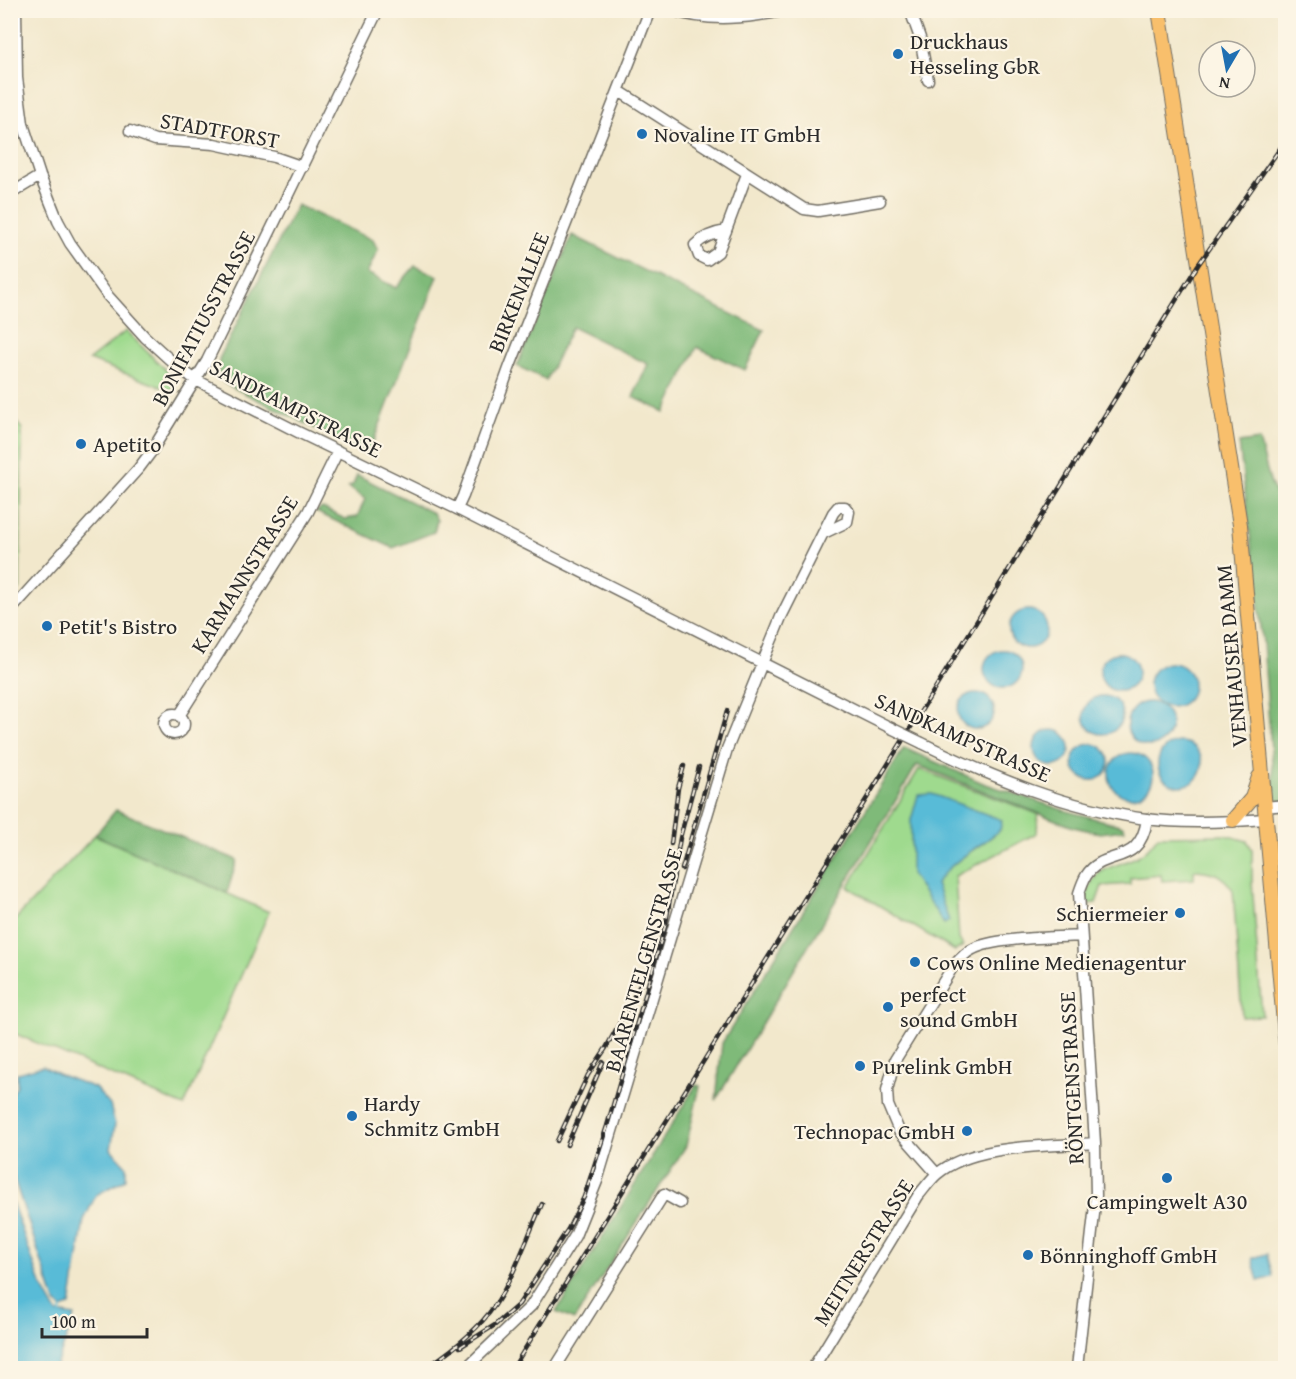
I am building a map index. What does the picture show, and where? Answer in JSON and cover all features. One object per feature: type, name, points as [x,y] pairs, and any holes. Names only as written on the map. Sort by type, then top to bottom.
[{"type":"main road","name":"VENHAUSER DAMM","points":[[1159,10],[1240,525],[1286,1046]]},
{"type":"main road","points":[[1233,820],[1252,798],[1256,789],[1260,772],[1260,748]]},
{"type":"street","name":"SANDKAMPSTRASSE","points":[[16,10],[17,78],[23,124],[58,221],[70,243],[108,296],[145,337],[196,380],[980,771],[1045,795],[1096,809],[1148,819],[1233,820],[1265,813],[1286,805]]},
{"type":"street","name":"BONIFATIUSSTRASSE","points":[[10,611],[139,468],[196,380],[303,167],[378,10]]},
{"type":"street","name":"BIRKENALLEE","points":[[456,508],[463,496],[514,355],[650,10]]},
{"type":"street","points":[[672,10],[696,16],[732,19],[788,10]]},
{"type":"street","points":[[910,10],[920,38],[928,80]]},
{"type":"street","points":[[619,91],[804,209],[818,211],[880,201]]},
{"type":"street","name":"STADTFORST","points":[[130,130],[155,140],[214,144],[274,157],[303,167]]},
{"type":"street","points":[[726,231],[747,174]]},
{"type":"street","points":[[10,194],[40,176]]},
{"type":"street","name":"KARMANNSTRASSE","points":[[179,716],[308,513],[338,451]]},
{"type":"street","points":[[762,664],[781,616],[824,533]]},
{"type":"street","name":"BAARENTELGENSTRASSE","points":[[466,1368],[531,1306],[582,1221],[597,1181],[709,804],[727,749],[762,664]]},
{"type":"street","name":"RÖNTGENSTRASSE","points":[[1077,1368],[1096,1196],[1095,1143],[1079,893],[1087,874],[1098,865],[1137,847],[1145,833],[1148,819]]},
{"type":"street","points":[[937,1174],[899,1131],[888,1105],[887,1090],[895,1060],[952,968],[972,949],[999,942],[1081,936]]},
{"type":"street","name":"MEITNERSTRASSE","points":[[819,1366],[918,1196],[937,1174],[963,1159],[990,1151],[1095,1143]]},
{"type":"street","points":[[555,1368],[664,1194],[680,1203]]},
{"type":"green space","points":[[297,205],[373,240],[378,250],[367,273],[396,288],[415,266],[438,276],[368,455],[224,383],[219,376],[219,359]]},
{"type":"green space","points":[[572,235],[764,330],[745,370],[697,347],[665,412],[633,397],[648,364],[572,327],[546,380],[517,366]]},
{"type":"green space","points":[[126,331],[174,378],[172,391],[89,360]]},
{"type":"green space","points":[[10,414],[22,429],[20,589],[11,600]]},
{"type":"green space","points":[[1259,440],[1270,481],[1285,516],[1285,802],[1275,803],[1263,643],[1239,443]]},
{"type":"green space","points":[[357,475],[433,513],[437,520],[434,532],[393,548],[316,512],[322,508],[345,519],[357,517],[365,499],[348,487],[353,485]]},
{"type":"green space","points":[[904,748],[983,783],[1063,810],[1123,826],[1125,830],[1100,833],[1073,827],[917,765],[716,1100],[722,1043]]},
{"type":"green space","points":[[919,769],[1038,814],[1037,833],[955,876],[959,939],[963,946],[955,951],[848,887]],"holes":[[[911,820],[1000,830],[941,876],[936,884],[941,900]]]},
{"type":"green space","points":[[116,810],[237,860],[227,893],[95,835]]},
{"type":"green space","points":[[95,835],[269,912],[184,1106],[11,1032],[11,924]]},
{"type":"green space","points":[[1225,835],[1247,841],[1252,849],[1252,882],[1262,1016],[1242,1017],[1233,890],[1221,877],[1207,871],[1194,870],[1194,879],[1162,881],[1161,875],[1130,878],[1130,884],[1102,886],[1096,903],[1085,904],[1092,881],[1097,875],[1141,854],[1158,836]]},
{"type":"green space","points":[[696,1085],[700,1086],[686,1146],[574,1320],[556,1312]]},
{"type":"water","points":[[1028,610],[1035,611],[1041,616],[1046,622],[1046,636],[1041,642],[1035,647],[1028,648],[1021,647],[1015,642],[1010,636],[1009,629],[1010,622],[1015,616],[1021,611]]},
{"type":"water","points":[[1003,650],[1010,651],[1016,656],[1021,662],[1021,676],[1016,682],[1010,687],[1003,688],[996,687],[990,682],[985,676],[984,669],[985,662],[990,656],[996,651]]},
{"type":"water","points":[[1119,653],[1126,654],[1132,659],[1137,665],[1137,679],[1132,685],[1126,690],[1119,691],[1112,690],[1106,685],[1101,679],[1100,672],[1101,665],[1106,659],[1112,654]]},
{"type":"water","points":[[1171,663],[1186,670],[1193,685],[1186,700],[1171,707],[1156,700],[1149,685],[1156,670]]},
{"type":"water","points":[[976,693],[989,698],[994,711],[989,724],[976,729],[963,724],[958,711],[963,698]]},
{"type":"water","points":[[1103,696],[1110,697],[1116,702],[1121,708],[1121,722],[1116,728],[1110,733],[1103,734],[1096,733],[1090,728],[1085,722],[1084,715],[1085,708],[1090,702],[1096,697]]},
{"type":"water","points":[[1149,702],[1164,709],[1171,724],[1164,739],[1149,746],[1134,739],[1127,724],[1134,709]]},
{"type":"water","points":[[1052,730],[1065,735],[1070,748],[1065,761],[1052,766],[1039,761],[1034,748],[1039,735]]},
{"type":"water","points":[[1180,742],[1196,748],[1202,764],[1196,780],[1180,786],[1164,780],[1158,764],[1164,748]]},
{"type":"water","points":[[1091,744],[1104,749],[1109,762],[1104,775],[1091,780],[1078,775],[1073,762],[1078,749]]},
{"type":"water","points":[[1131,753],[1147,759],[1153,775],[1147,791],[1131,797],[1115,791],[1109,775],[1115,759]]},
{"type":"water","points":[[932,794],[1002,820],[1000,830],[948,869],[936,884],[949,921],[944,924],[911,874],[911,820],[918,795]]},
{"type":"water","points":[[43,1066],[95,1088],[110,1105],[115,1124],[111,1149],[126,1166],[126,1179],[96,1195],[84,1220],[70,1306],[62,1309],[55,1302],[11,1170],[11,1097],[17,1085],[17,1073]]},
{"type":"water","points":[[11,1199],[41,1284],[57,1313],[75,1316],[55,1368],[11,1368]]},
{"type":"water","points":[[1267,1254],[1273,1277],[1258,1281],[1252,1258]]},
{"type":"waterway","points":[[1283,490],[1286,502]]},
{"type":"waterway","points":[[59,1317],[62,1309]]},
{"type":"railway","points":[[513,1368],[1198,265],[1286,140]]},
{"type":"railway","points":[[682,869],[727,711]]},
{"type":"railway","points":[[671,844],[678,788],[684,766]]},
{"type":"railway","points":[[460,1347],[495,1325],[519,1304],[568,1229],[584,1197],[666,923],[680,838],[699,767]]},
{"type":"railway","points":[[557,1141],[588,1075],[606,1048],[640,985]]},
{"type":"railway","points":[[567,1145],[603,1062]]},
{"type":"railway","points":[[430,1365],[465,1338],[495,1305],[515,1269],[542,1204]]},
{"type":"place","name":"Druckhaus Hesseling GbR","points":[[898,54]]},
{"type":"place","name":"Novaline IT GmbH","points":[[642,134]]},
{"type":"place","name":"Apetito","points":[[81,444]]},
{"type":"place","name":"Petit's Bistro","points":[[47,626]]},
{"type":"place","name":"Schiermeier","points":[[1180,913]]},
{"type":"place","name":"Cows Online Medienagentur","points":[[915,962]]},
{"type":"place","name":"perfect sound GmbH","points":[[888,1007]]},
{"type":"place","name":"Purelink GmbH","points":[[860,1066]]},
{"type":"place","name":"Hardy Schmitz GmbH","points":[[352,1116]]},
{"type":"place","name":"Technopac GmbH","points":[[967,1131]]},
{"type":"place","name":"Campingwelt A30","points":[[1167,1178]]},
{"type":"place","name":"Bönninghoff GmbH","points":[[1028,1255]]}]
